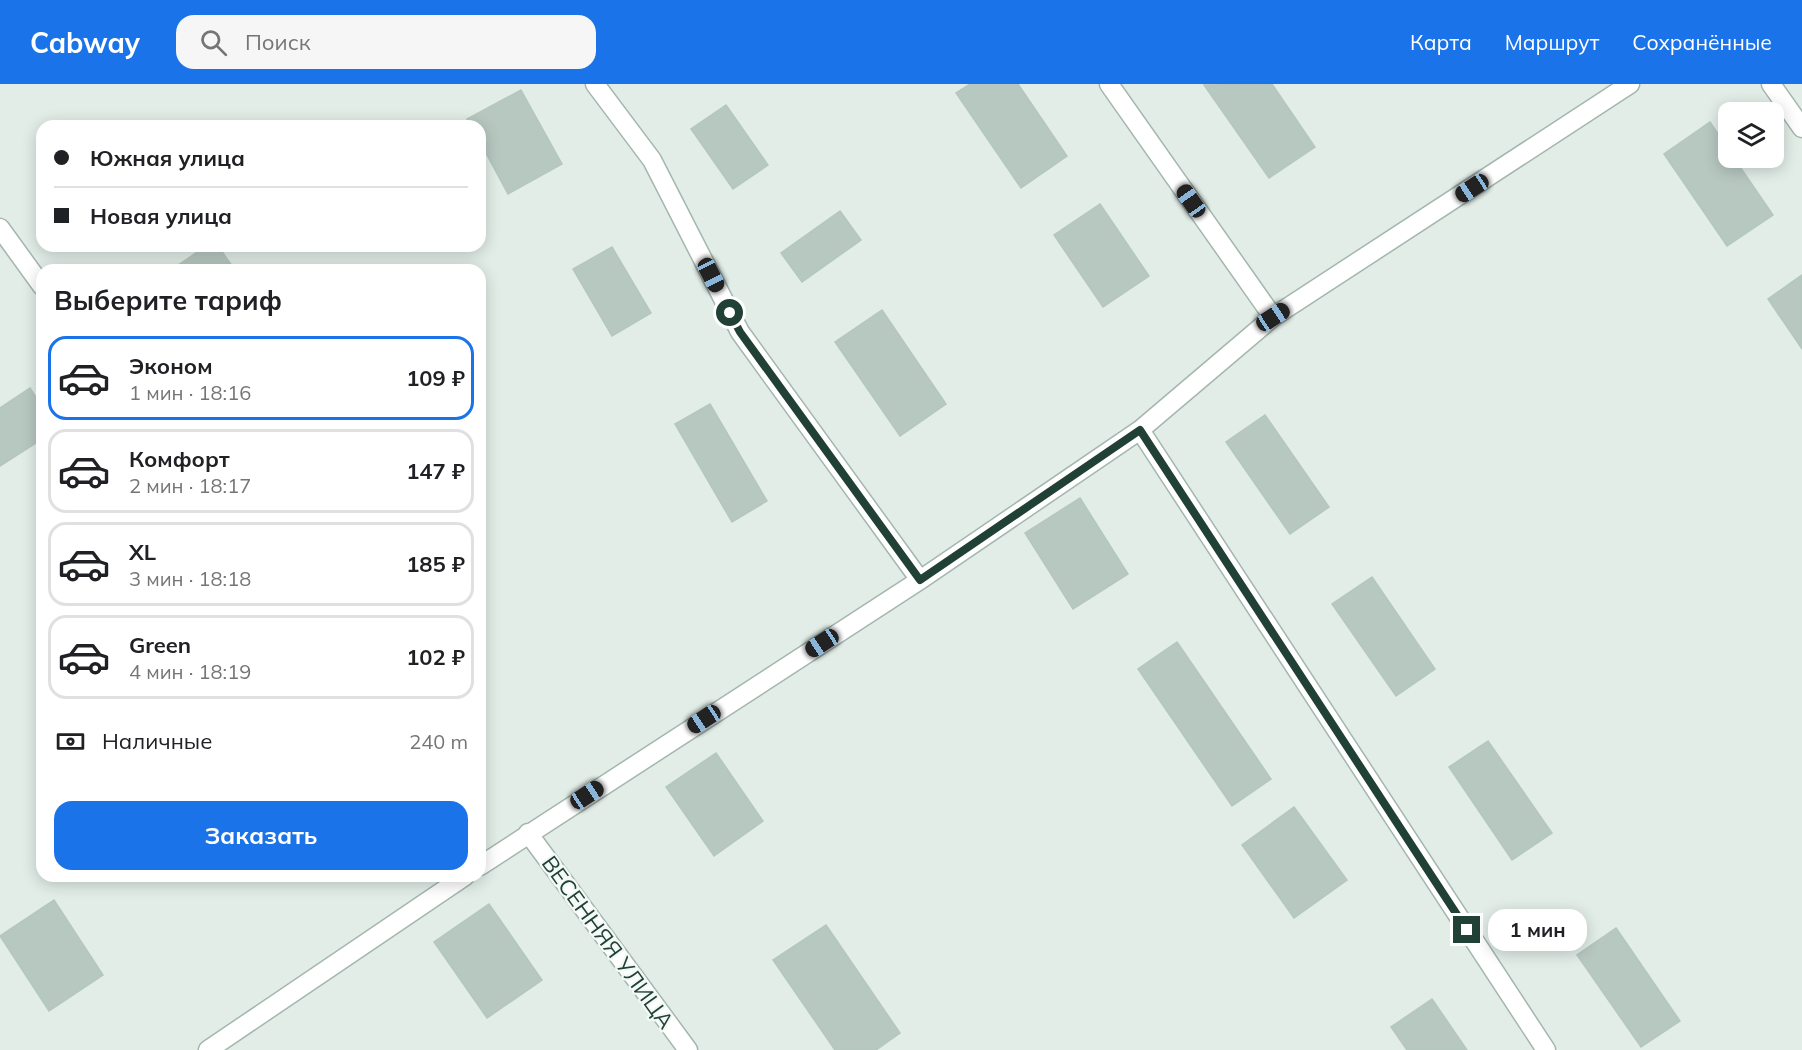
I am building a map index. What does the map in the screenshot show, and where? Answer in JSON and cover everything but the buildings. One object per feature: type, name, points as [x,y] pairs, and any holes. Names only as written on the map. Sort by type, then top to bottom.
[{"type":"street","points":[[595,84],[652,160],[740,332],[920,580]]},
{"type":"street","points":[[1109,84],[1273,317]]},
{"type":"street","points":[[486,862],[920,580],[1140,430],[1273,317],[1630,84]]},
{"type":"street","points":[[1771,84],[1802,129]]},
{"type":"street","points":[[0,228],[36,278]]},
{"type":"street","points":[[1140,430],[1545,1050]]},
{"type":"street","name":"ВЕСЕННЯЯ УЛИЦА","points":[[528,833],[688,1050]]},
{"type":"street","points":[[208,1050],[456,882]]},
{"type":"route","points":[[730,313],[740,332],[920,580],[1140,430],[1467,930]]}]
